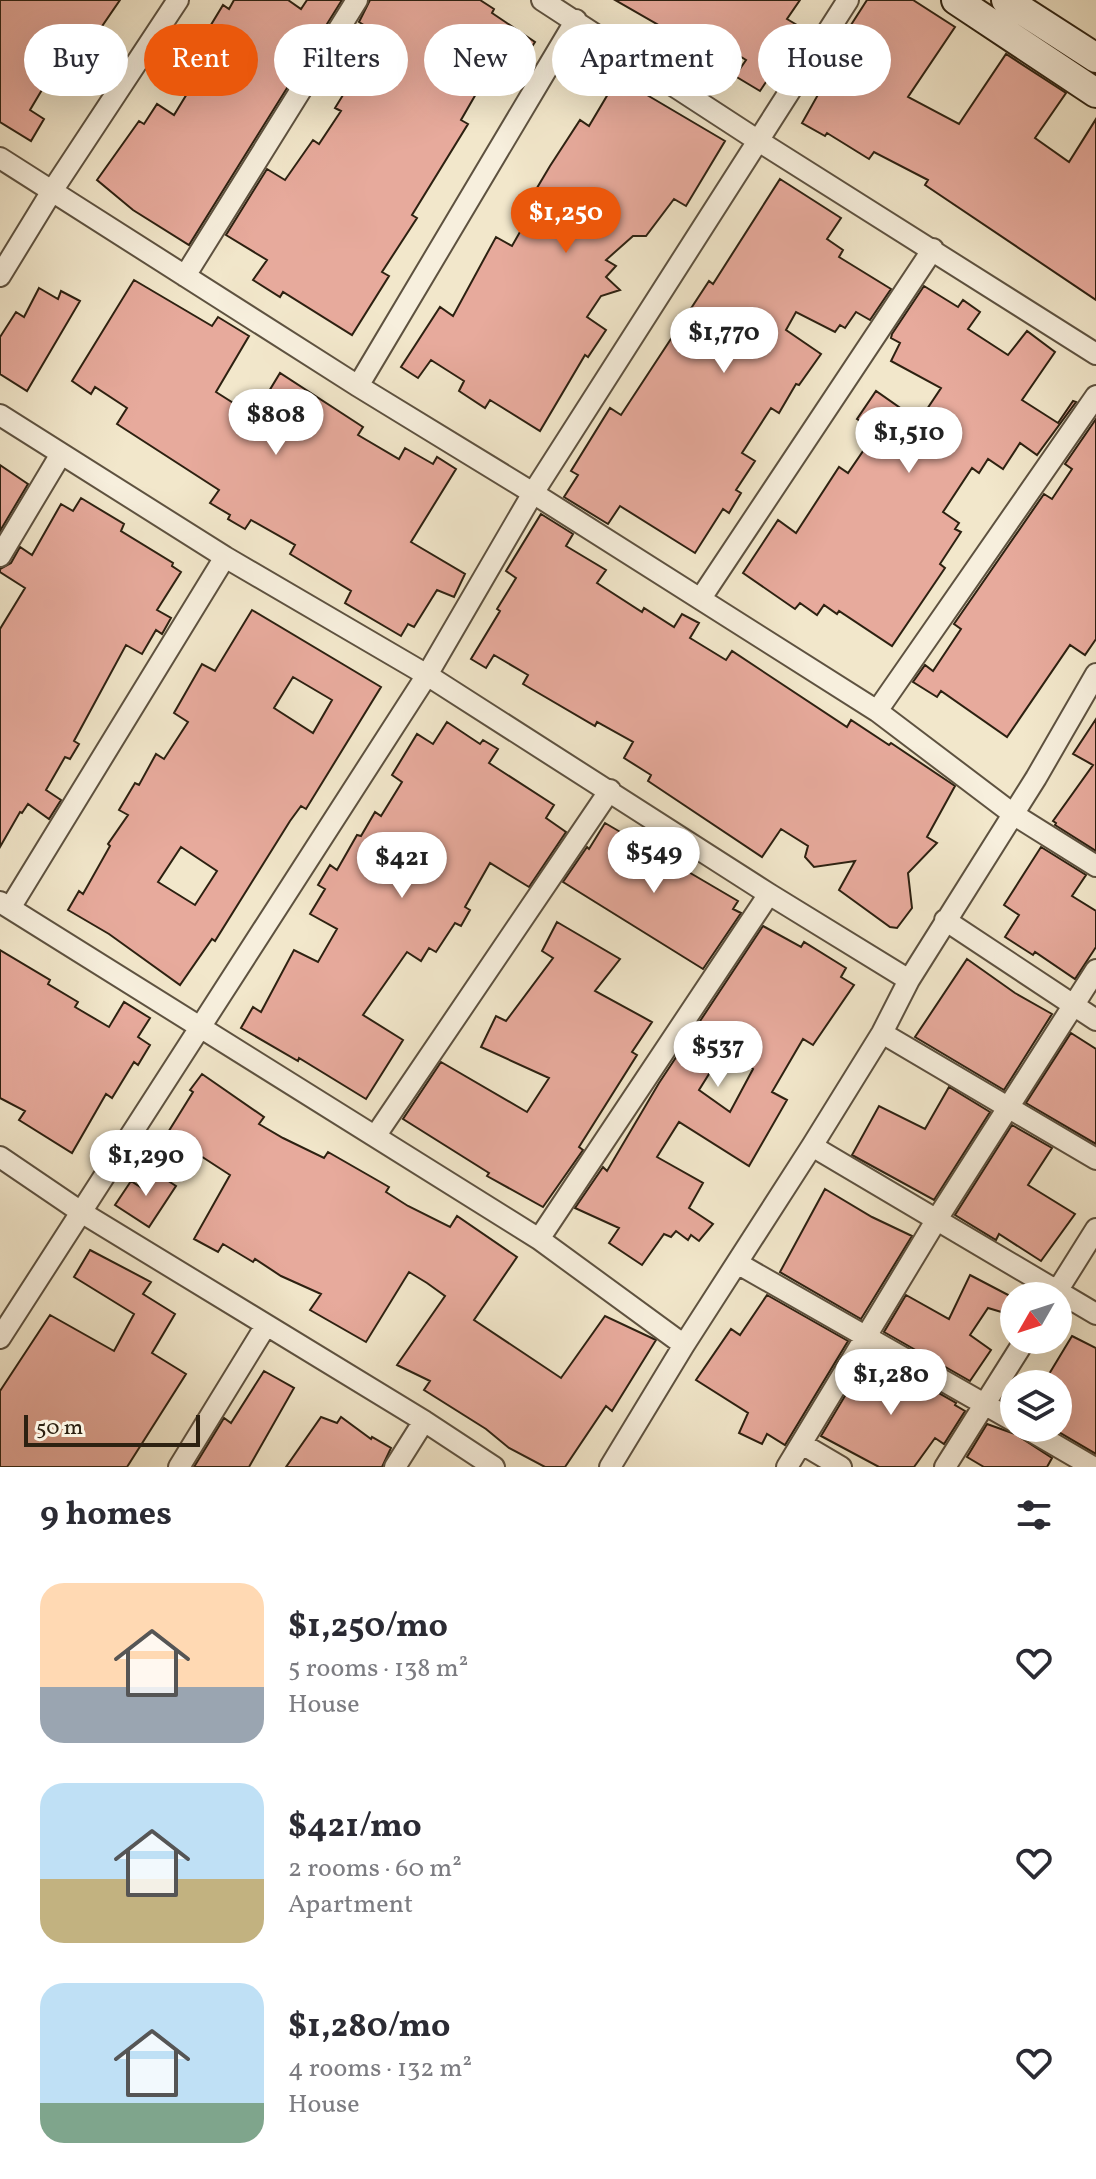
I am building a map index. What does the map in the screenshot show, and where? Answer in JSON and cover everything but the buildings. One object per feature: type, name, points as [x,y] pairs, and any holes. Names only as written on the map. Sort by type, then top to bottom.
[{"type":"main road","points":[[956,0],[1096,93]]},
{"type":"main road","points":[[1014,2],[1096,58]]},
{"type":"street","points":[[0,276],[178,0]]},
{"type":"street","points":[[185,276],[357,0]]},
{"type":"street","points":[[542,0],[1096,354]]},
{"type":"street","points":[[0,1338],[427,675],[533,493],[848,0]]},
{"type":"street","points":[[358,386],[576,20]]},
{"type":"street","points":[[0,158],[877,711],[1013,814],[1096,866]]},
{"type":"street","points":[[701,598],[933,249]]},
{"type":"street","points":[[877,711],[1096,396]]},
{"type":"street","points":[[0,415],[225,557],[427,675],[909,980]]},
{"type":"street","points":[[0,556],[61,454]]},
{"type":"street","points":[[225,557],[5,905],[539,1239],[684,1345]]},
{"type":"street","points":[[610,1467],[882,1033],[945,920],[1093,686]]},
{"type":"street","points":[[376,1135],[610,790]]},
{"type":"street","points":[[539,1239],[769,894]]},
{"type":"street","points":[[945,920],[1096,1020]]},
{"type":"street","points":[[787,1467],[937,1219],[1096,970]]},
{"type":"street","points":[[882,1033],[1096,1159]]},
{"type":"street","points":[[812,1146],[1037,1282]]},
{"type":"street","points":[[0,1157],[81,1212],[494,1467]]},
{"type":"street","points":[[1063,1282],[1096,1229]]},
{"type":"street","points":[[737,1263],[1000,1413]]},
{"type":"street","points":[[1072,1302],[1096,1314]]},
{"type":"street","points":[[179,1467],[265,1327]]},
{"type":"street","points":[[945,1467],[1016,1354]]},
{"type":"street","points":[[395,1467],[424,1421]]},
{"type":"street","points":[[1050,1442],[1093,1467]]},
{"type":"street","points":[[802,1444],[841,1467]]}]
